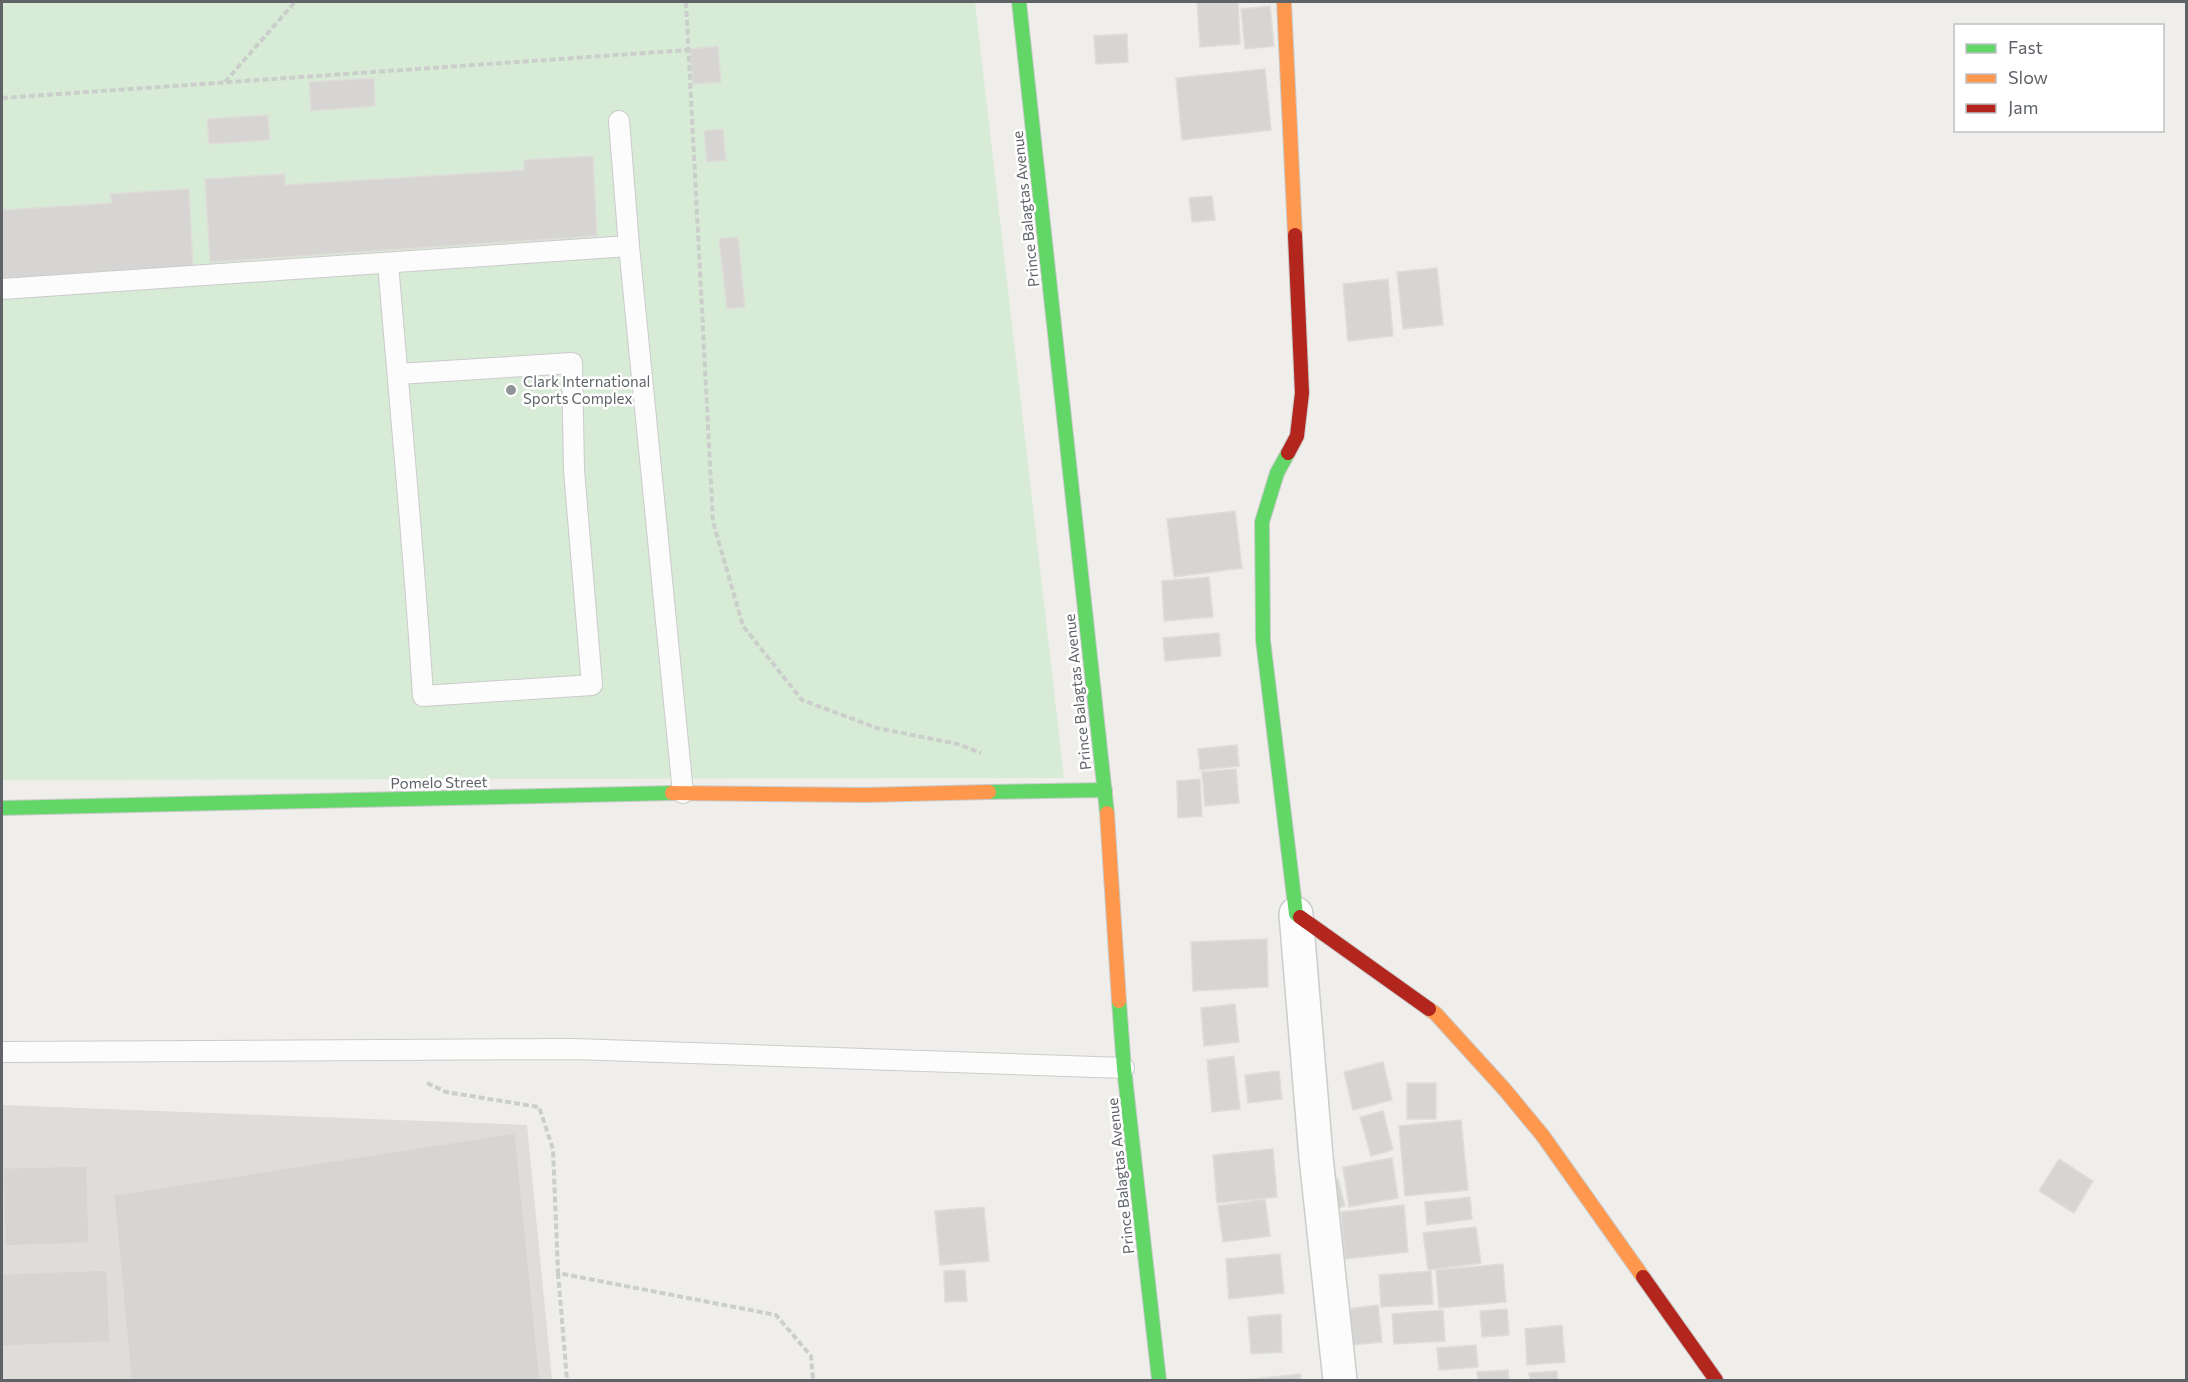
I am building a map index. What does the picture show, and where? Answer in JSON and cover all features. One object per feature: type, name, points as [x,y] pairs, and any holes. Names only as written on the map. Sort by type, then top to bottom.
[{"type":"street","name":"Prince Balagtas Avenue","points":[[1018,2],[1104,790],[1124,1068],[1159,1380]]},
{"type":"street","points":[[1284,2],[1302,393],[1297,436],[1277,473],[1262,522],[1263,640],[1296,914],[1316,1157],[1340,1380]]},
{"type":"street","name":"Pomelo Street","points":[[2,808],[683,793],[878,795],[1104,790]]},
{"type":"street","points":[[1296,914],[1436,1014],[1497,1081],[1543,1136],[1574,1178],[1716,1380]]},
{"type":"lane","points":[[619,121],[629,246],[683,793]]},
{"type":"lane","points":[[2,289],[629,246]]},
{"type":"lane","points":[[388,263],[416,581],[423,696],[592,686],[574,470],[572,363],[398,374]]},
{"type":"lane","points":[[2,1052],[573,1049],[1124,1068]]},
{"type":"path","points":[[225,82],[295,2]]},
{"type":"path","points":[[686,2],[713,522],[743,626],[802,700],[877,728],[958,744],[990,757]]},
{"type":"path","points":[[2,98],[688,50]]},
{"type":"path","points":[[417,1078],[446,1092],[539,1107],[553,1149],[558,1273],[567,1380]]},
{"type":"path","points":[[558,1273],[776,1315],[810,1356],[813,1380]]},
{"type":"shaded area","points":[[2,1105],[527,1125],[552,1380],[2,1380]]},
{"type":"green space","name":"Clark International Sports Complex","points":[[2,2],[975,2],[1064,778],[2,780]]},
{"type":"building","points":[[1197,2],[1238,2],[1240,44],[1200,47]]},
{"type":"building","points":[[1270,6],[1274,46],[1245,49],[1241,9]]},
{"type":"building","points":[[1127,34],[1128,62],[1096,64],[1094,36]]},
{"type":"building","points":[[718,46],[721,82],[693,84],[690,49]]},
{"type":"building","points":[[1265,69],[1271,130],[1182,140],[1176,78]]},
{"type":"building","points":[[374,78],[375,106],[311,111],[309,82]]},
{"type":"building","points":[[268,115],[270,140],[209,144],[207,119]]},
{"type":"building","points":[[723,129],[726,160],[707,162],[704,131]]},
{"type":"building","points":[[593,156],[597,236],[210,262],[205,179],[285,174],[285,185],[524,170],[524,160]]},
{"type":"building","points":[[189,189],[193,269],[2,281],[2,198],[3,210],[112,203],[110,194]]},
{"type":"building","points":[[1212,196],[1215,220],[1192,222],[1189,198]]},
{"type":"building","points":[[738,237],[745,307],[727,309],[719,239]]},
{"type":"building","points":[[1437,268],[1443,325],[1403,329],[1397,272]]},
{"type":"building","points":[[1388,279],[1393,336],[1348,341],[1343,284]]},
{"type":"building","points":[[1235,511],[1242,568],[1174,577],[1167,519]]},
{"type":"building","points":[[1209,577],[1213,617],[1164,621],[1162,581]]},
{"type":"building","points":[[1219,633],[1221,656],[1165,661],[1163,638]]},
{"type":"building","points":[[1237,745],[1239,766],[1200,770],[1198,749]]},
{"type":"building","points":[[1236,769],[1239,803],[1205,806],[1202,772]]},
{"type":"building","points":[[1200,779],[1202,816],[1178,818],[1177,781]]},
{"type":"building","points":[[1267,939],[1268,987],[1193,991],[1191,942]]},
{"type":"building","points":[[1235,1004],[1239,1042],[1204,1046],[1201,1008]]},
{"type":"building","points":[[1234,1056],[1240,1109],[1212,1112],[1207,1060]]},
{"type":"building","points":[[1383,1062],[1392,1100],[1353,1110],[1344,1072]]},
{"type":"building","points":[[1279,1071],[1282,1099],[1248,1103],[1245,1075]]},
{"type":"building","points":[[1407,1083],[1436,1083],[1436,1119],[1407,1119]]},
{"type":"building","points":[[1383,1111],[1393,1150],[1371,1156],[1360,1117]]},
{"type":"building","points":[[1461,1120],[1468,1190],[1405,1196],[1399,1126]]},
{"type":"building","points":[[515,1133],[540,1380],[131,1380],[114,1195]]},
{"type":"building","points":[[1273,1149],[1277,1197],[1217,1203],[1213,1155]]},
{"type":"building","points":[[1392,1158],[1398,1198],[1349,1207],[1343,1167]]},
{"type":"building","points":[[2059,1159],[2093,1181],[2074,1213],[2039,1191]]},
{"type":"building","points":[[87,1166],[89,1243],[5,1246],[3,1168]]},
{"type":"building","points":[[1338,1179],[1345,1206],[1328,1211],[1322,1182]]},
{"type":"building","points":[[1470,1197],[1472,1219],[1427,1225],[1425,1202]]},
{"type":"building","points":[[1265,1199],[1270,1236],[1223,1242],[1218,1206]]},
{"type":"building","points":[[1404,1205],[1408,1252],[1345,1259],[1341,1212]]},
{"type":"building","points":[[984,1207],[989,1261],[940,1265],[935,1211]]},
{"type":"building","points":[[1476,1227],[1481,1263],[1428,1270],[1423,1233]]},
{"type":"building","points":[[1280,1254],[1284,1293],[1229,1299],[1226,1259]]},
{"type":"building","points":[[1503,1264],[1506,1302],[1439,1308],[1436,1270]]},
{"type":"building","points":[[107,1270],[110,1342],[2,1346],[2,1274]]},
{"type":"building","points":[[965,1270],[967,1301],[945,1302],[944,1271]]},
{"type":"building","points":[[1431,1271],[1433,1304],[1381,1307],[1379,1275]]},
{"type":"building","points":[[1378,1305],[1382,1342],[1343,1346],[1340,1310]]},
{"type":"building","points":[[1507,1309],[1509,1335],[1482,1337],[1480,1311]]},
{"type":"building","points":[[1443,1310],[1445,1341],[1394,1344],[1392,1314]]},
{"type":"building","points":[[1281,1314],[1282,1352],[1251,1354],[1248,1317]]},
{"type":"building","points":[[1562,1325],[1565,1362],[1527,1365],[1525,1329]]},
{"type":"building","points":[[1476,1345],[1478,1367],[1439,1370],[1437,1348]]},
{"type":"building","points":[[1508,1370],[1509,1380],[1478,1380],[1477,1372]]},
{"type":"building","points":[[1557,1371],[1558,1380],[1530,1380],[1529,1373]]},
{"type":"building","points":[[1300,1374],[1301,1380],[1243,1380]]},
{"type":"traffic: fast","points":[[1019,2],[1107,813]]},
{"type":"traffic: fast","points":[[1288,453],[1277,473],[1262,522],[1263,640],[1296,914],[1300,917]]},
{"type":"traffic: fast","points":[[989,792],[1105,790]]},
{"type":"traffic: fast","points":[[2,808],[672,793]]},
{"type":"traffic: fast","points":[[1119,1001],[1124,1068],[1159,1380]]},
{"type":"traffic: slow","points":[[1284,2],[1295,235]]},
{"type":"traffic: slow","points":[[672,793],[865,795],[989,792]]},
{"type":"traffic: slow","points":[[1107,813],[1119,1001]]},
{"type":"traffic: slow","points":[[1429,1009],[1505,1090],[1543,1136],[1643,1277]]},
{"type":"traffic: jam","points":[[1288,453],[1297,436],[1302,393],[1295,235]]},
{"type":"traffic: jam","points":[[1300,917],[1429,1009]]},
{"type":"traffic: jam","points":[[1643,1277],[1716,1380]]},
{"type":"place","name":"Clark International Sports Complex","points":[[511,390]]}]
